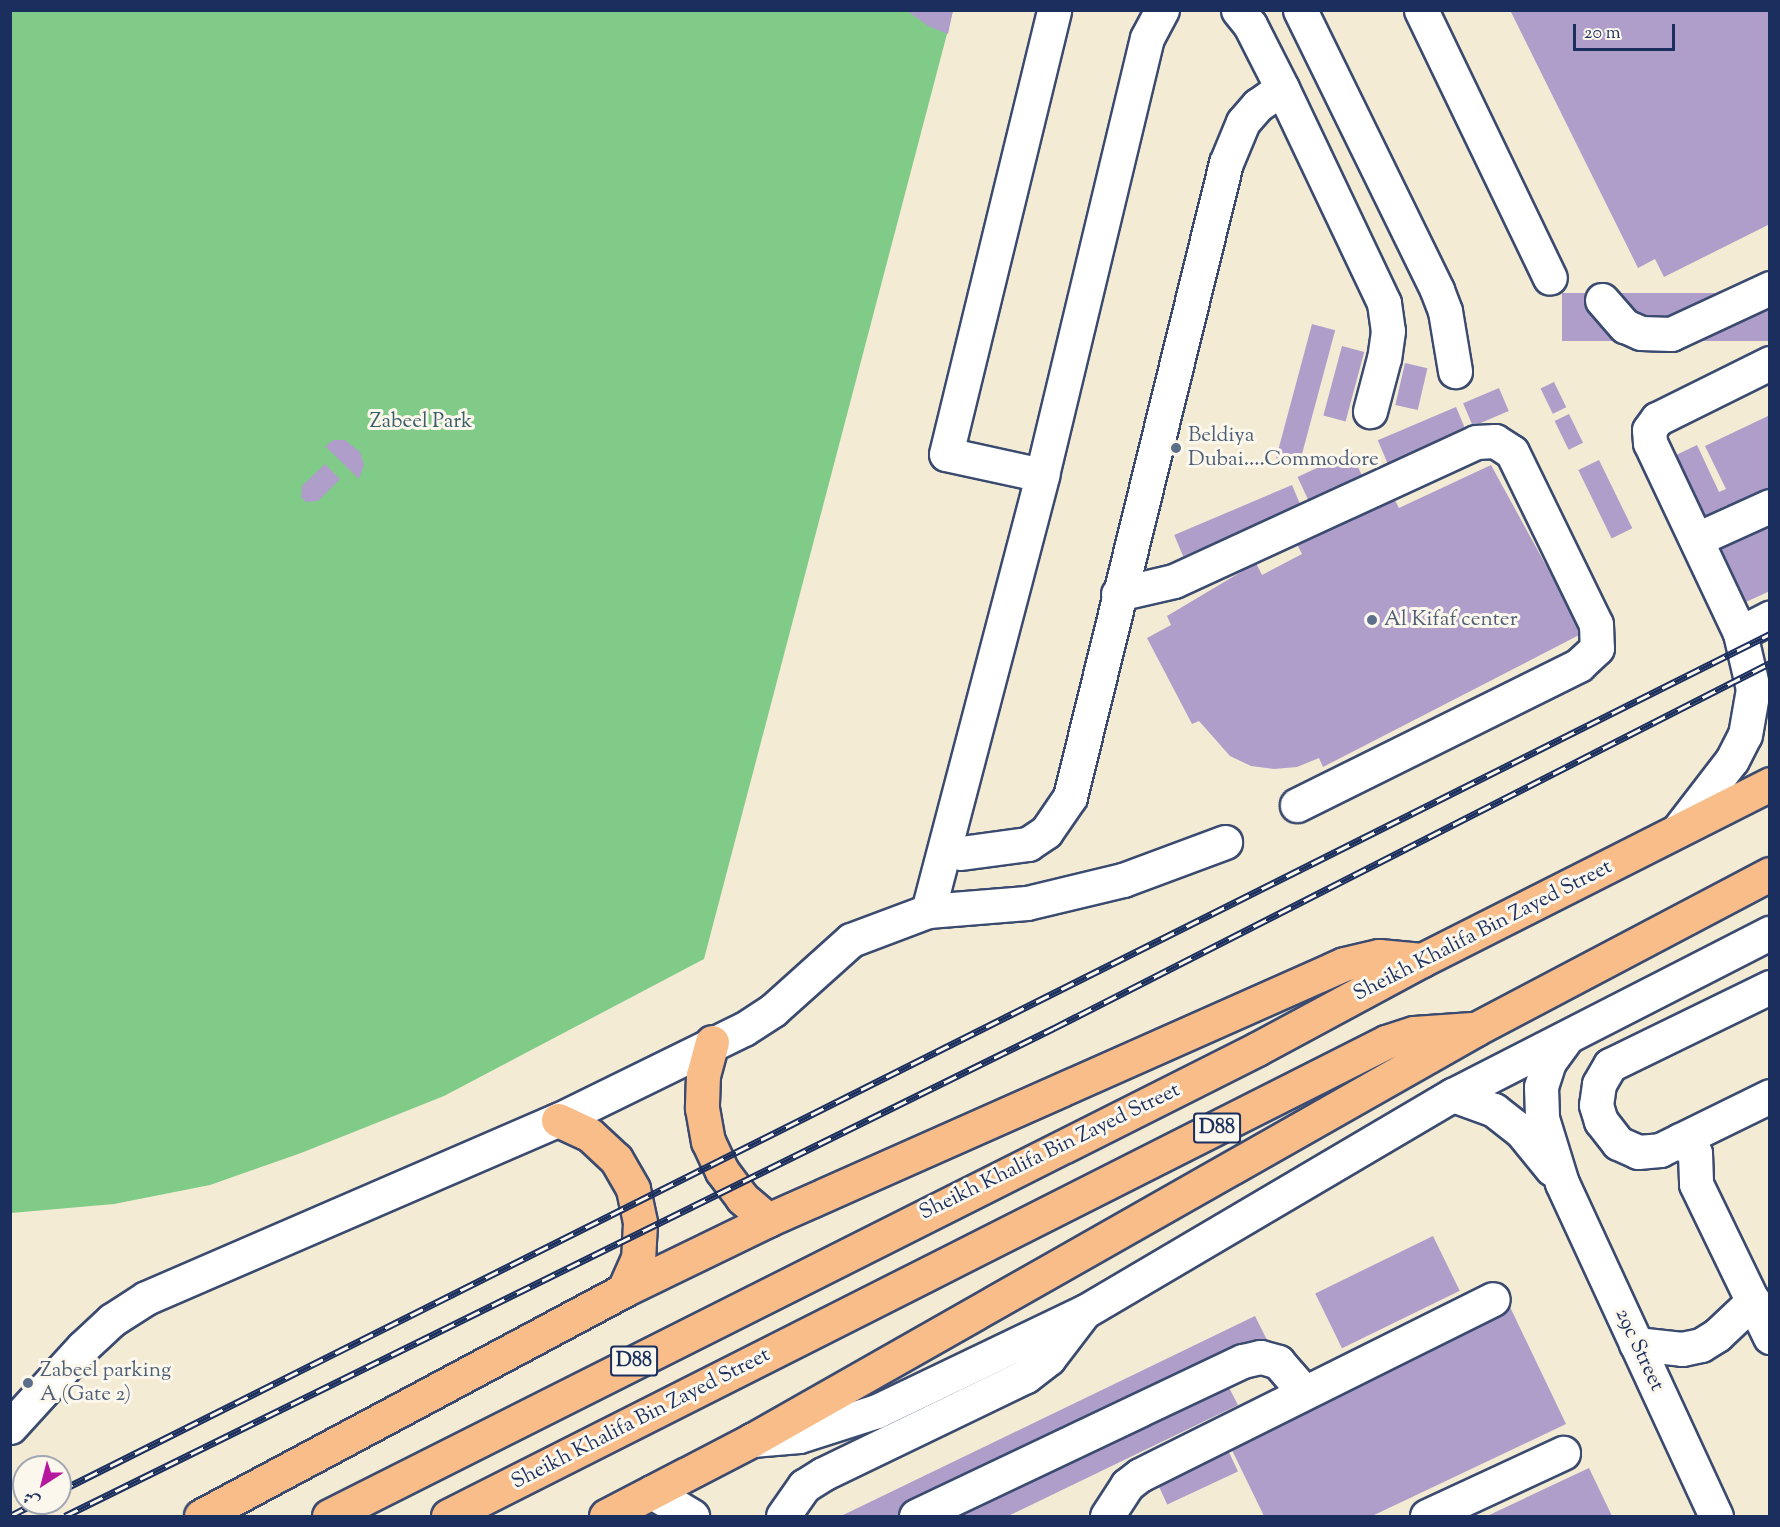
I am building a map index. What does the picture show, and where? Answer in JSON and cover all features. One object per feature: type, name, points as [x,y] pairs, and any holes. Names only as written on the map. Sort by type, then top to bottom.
[{"type":"main road","name":"Sheikh Khalifa Bin Zayed Street","points":[[329,1516],[939,1206],[1257,1049],[1422,960],[1770,783]]},
{"type":"main road","name":"Sheikh Khalifa Bin Zayed Street","points":[[448,1516],[1386,1042],[1414,1033],[1476,1029],[1770,874]]},
{"type":"main road","points":[[201,1516],[624,1290],[768,1220],[1344,964],[1379,956],[1422,960]]},
{"type":"main road","points":[[606,1516],[752,1440],[1476,1029]]},
{"type":"main road","points":[[712,1042],[703,1075],[702,1108],[708,1141],[722,1171],[742,1198],[768,1220]]},
{"type":"main road","points":[[558,1120],[590,1135],[616,1159],[633,1189],[640,1223],[638,1257],[624,1290]]},
{"type":"street","points":[[1042,475],[946,454],[1054,10]]},
{"type":"street","points":[[928,910],[1042,475],[1147,38],[1162,10]]},
{"type":"street","points":[[1238,10],[1250,25],[1282,88],[1384,303],[1388,331],[1384,358],[1370,411]]},
{"type":"street","points":[[1300,10],[1437,290],[1445,311],[1455,370]]},
{"type":"street","points":[[1421,10],[1550,278]]},
{"type":"street","points":[[961,853],[1028,844],[1061,816],[1070,797],[1118,594],[1232,141],[1258,105],[1282,88]]},
{"type":"street","points":[[1602,300],[1625,326],[1641,333],[1671,334],[1770,288]]},
{"type":"street","points":[[1678,830],[1732,760],[1745,735],[1754,689],[1740,633],[1650,443],[1649,430],[1657,419],[1770,363]]},
{"type":"street","points":[[1118,594],[1174,581],[1476,442],[1496,441],[1512,452],[1596,624],[1598,648],[1579,665],[1296,805]]},
{"type":"street","points":[[1697,539],[1770,506]]},
{"type":"street","points":[[1740,633],[1770,618]]},
{"type":"street","points":[[952,822],[961,853],[961,906]]},
{"type":"street","points":[[10,1427],[83,1347],[112,1320],[146,1298],[558,1120],[712,1042],[744,1029],[773,1010],[851,940],[928,910],[1027,903],[1081,891],[1133,877],[1225,842]]},
{"type":"street","points":[[752,1440],[799,1436],[877,1411],[1084,1312],[1453,1095],[1770,933]]},
{"type":"street","points":[[1770,987],[1629,1053],[1610,1065],[1599,1084],[1596,1105],[1601,1121],[1618,1143],[1638,1152],[1660,1150],[1770,1096]]},
{"type":"street","name":"29c Street","points":[[1564,1040],[1549,1062],[1541,1087],[1542,1118],[1562,1183],[1716,1516]]},
{"type":"street","name":"29c Street","points":[[1453,1095],[1474,1101],[1503,1117],[1536,1148],[1562,1183]]},
{"type":"street","points":[[1680,1140],[1695,1153],[1696,1184],[1770,1337]]},
{"type":"street","points":[[1107,1516],[1127,1485],[1140,1475],[1493,1299]]},
{"type":"street","points":[[1636,1344],[1682,1348],[1701,1345],[1717,1335],[1753,1301]]},
{"type":"street","points":[[783,1516],[804,1486],[823,1474],[1026,1376],[1049,1358],[1084,1312]]},
{"type":"street","points":[[916,1516],[1243,1361],[1260,1357],[1278,1362],[1304,1392]]},
{"type":"street","points":[[1427,1516],[1563,1453]]},
{"type":"street","points":[[652,1492],[692,1516]]},
{"type":"green space","name":"Zabeel Park","points":[[10,11],[953,11],[704,959],[444,1096],[301,1153],[210,1185],[114,1204],[11,1213]]},
{"type":"building","points":[[906,10],[953,10],[948,34],[928,26]]},
{"type":"building","points":[[1510,10],[1770,10],[1770,224],[1664,277],[1655,259],[1638,268]]},
{"type":"building","points":[[1562,293],[1770,293],[1770,341],[1562,341]]},
{"type":"building","points":[[1312,324],[1335,330],[1299,464],[1276,458]]},
{"type":"building","points":[[1342,346],[1364,352],[1346,421],[1323,416]]},
{"type":"building","points":[[1405,363],[1427,368],[1418,410],[1395,405]]},
{"type":"building","points":[[1554,382],[1566,407],[1553,414],[1541,389]]},
{"type":"building","points":[[1499,388],[1509,411],[1473,426],[1463,403]]},
{"type":"building","points":[[1456,407],[1466,430],[1388,463],[1378,440]]},
{"type":"building","points":[[1569,414],[1583,443],[1569,450],[1555,421]]},
{"type":"building","points":[[1770,415],[1770,591],[1726,611],[1699,555],[1741,535],[1727,505],[1676,530],[1647,469],[1697,445],[1719,492],[1726,489],[1705,446]]},
{"type":"building","points":[[334,440],[345,440],[360,452],[364,465],[359,479],[325,446]]},
{"type":"building","points":[[1351,452],[1363,478],[1310,503],[1298,477]]},
{"type":"building","points":[[1599,460],[1632,528],[1612,538],[1578,470]]},
{"type":"building","points":[[325,464],[340,479],[318,501],[306,502],[301,497],[302,486]]},
{"type":"building","name":"Al Kifaf center","points":[[1491,465],[1583,633],[1323,767],[1319,758],[1297,767],[1274,769],[1251,766],[1230,756],[1199,721],[1192,724],[1147,638],[1171,625],[1167,616],[1256,563],[1262,575],[1302,554],[1297,544],[1391,493],[1399,508]]},
{"type":"building","points":[[1292,485],[1301,506],[1183,556],[1174,535]]},
{"type":"building","points":[[1433,1236],[1460,1291],[1342,1348],[1315,1293]]},
{"type":"building","points":[[1510,1307],[1566,1424],[1372,1516],[1264,1516],[1228,1442]]},
{"type":"building","points":[[1255,1316],[1267,1340],[896,1516],[841,1516]]},
{"type":"building","points":[[1225,1380],[1238,1405],[1008,1516],[945,1516]]},
{"type":"building","points":[[1227,1448],[1238,1472],[1167,1505],[1156,1481]]},
{"type":"building","points":[[1589,1468],[1612,1516],[1487,1516]]},
{"type":"railway","points":[[72,1485],[1770,634]]},
{"type":"railway","points":[[65,1516],[1054,1028],[1770,663]]},
{"type":"place","name":"Beldiya Dubai....Commodore","points":[[1176,448]]},
{"type":"place","name":"Al Kifaf center","points":[[1372,620]]},
{"type":"place","name":"Zabeel parking A (Gate 2)","points":[[28,1383]]}]
